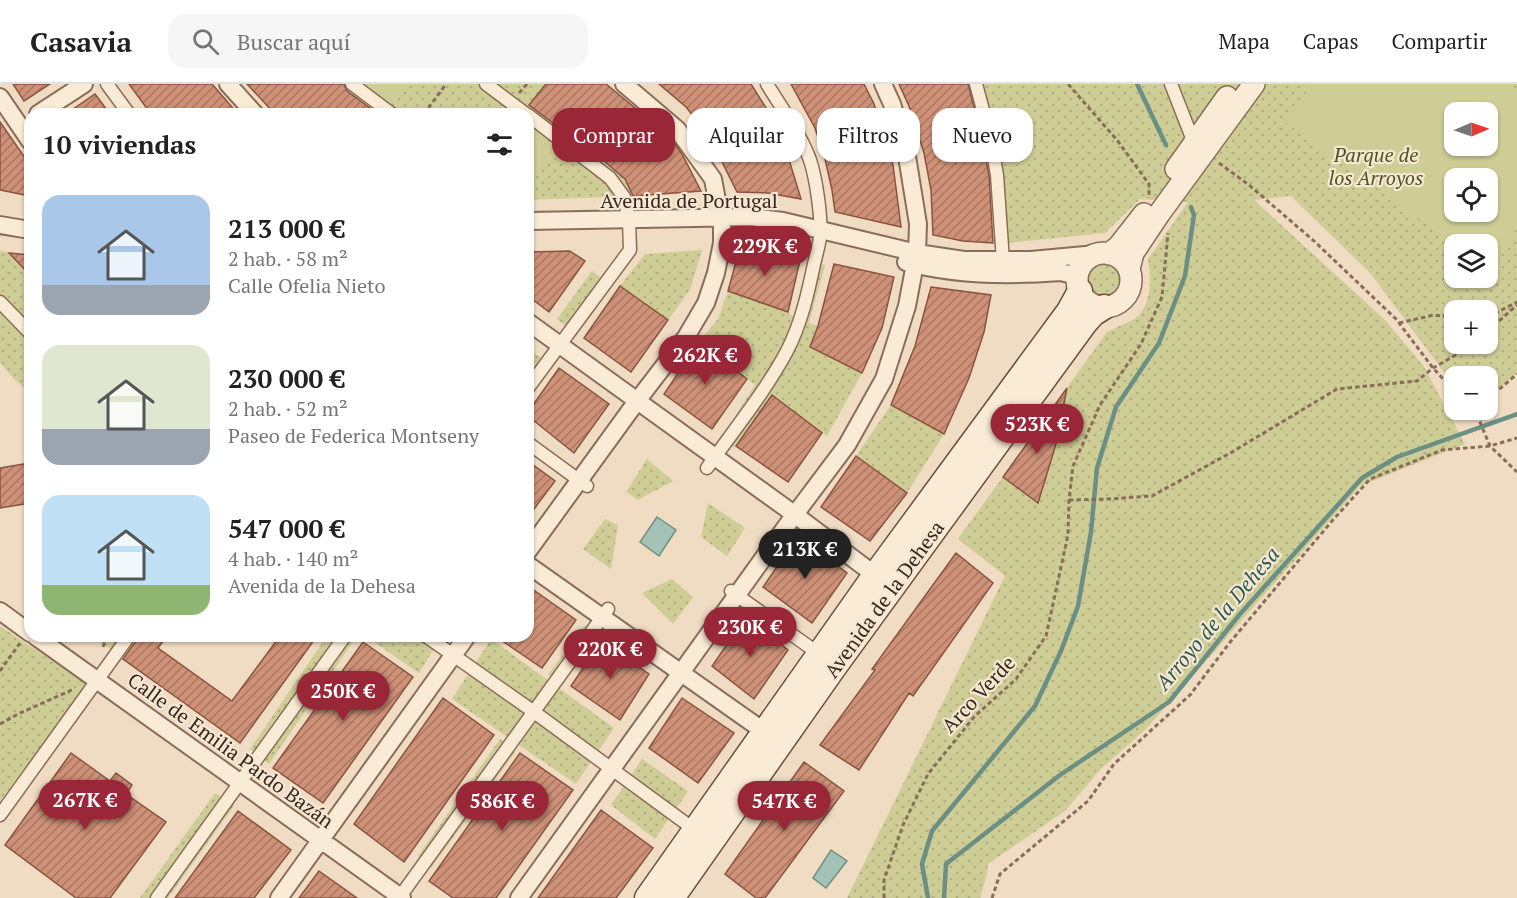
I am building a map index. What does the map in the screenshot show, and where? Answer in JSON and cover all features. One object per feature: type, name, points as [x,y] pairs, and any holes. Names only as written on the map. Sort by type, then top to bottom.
[{"type":"main road","name":"Avenida de la Dehesa","points":[[672,898],[827,660],[875,575],[1069,311],[1079,285]]},
{"type":"main road","name":"Avenida de la Dehesa","points":[[647,898],[765,732],[827,660],[1085,323],[1104,307]]},
{"type":"street","points":[[47,108],[84,84]]},
{"type":"street","points":[[107,84],[125,108]]},
{"type":"street","points":[[228,84],[250,108]]},
{"type":"street","points":[[352,84],[384,108]]},
{"type":"street","points":[[486,84],[518,108]]},
{"type":"street","points":[[534,544],[583,483],[637,400],[686,337],[706,303],[716,273],[722,243],[721,222],[713,179],[677,129],[624,84]]},
{"type":"street","points":[[711,463],[772,376],[788,349],[801,315],[820,233],[817,190],[810,160],[791,122],[767,84]]},
{"type":"street","points":[[519,898],[681,673],[733,593],[847,445],[884,379],[907,306],[916,259],[918,224],[905,144],[883,84]]},
{"type":"street","points":[[976,84],[990,136],[997,175],[1003,261]]},
{"type":"street","points":[[1171,84],[1199,148]]},
{"type":"street","name":"Avenida de la Dehesa","points":[[1104,307],[1113,306],[1126,295],[1130,287],[1129,269],[1133,253],[1159,214],[1236,84]]},
{"type":"street","name":"Avenida de la Dehesa","points":[[1079,285],[1079,271],[1083,264],[1089,258],[1119,246],[1254,84]]},
{"type":"street","points":[[0,97],[24,122]]},
{"type":"street","points":[[534,120],[610,178],[624,197],[629,225],[630,250],[534,380]]},
{"type":"street","points":[[0,216],[24,220]]},
{"type":"street","name":"Avenida de Portugal","points":[[534,223],[629,225],[721,222],[751,217],[783,221],[967,273],[1000,275],[1060,273],[1069,274],[1079,285]]},
{"type":"street","points":[[0,225],[24,229]]},
{"type":"street","points":[[1103,254],[1121,259],[1129,269]]},
{"type":"street","name":"Avenida de Portugal","points":[[916,259],[1003,261],[1103,254]]},
{"type":"street","points":[[1079,285],[1090,303],[1104,307]]},
{"type":"street","points":[[0,302],[24,327]]},
{"type":"street","points":[[534,326],[637,400],[711,463],[794,514],[875,575]]},
{"type":"street","points":[[534,447],[583,483]]},
{"type":"street","points":[[534,569],[605,613],[681,673],[765,732]]},
{"type":"street","points":[[733,593],[827,660]]},
{"type":"street","name":"Calle de Emilia Pardo Bazán","points":[[0,611],[24,629]]},
{"type":"street","points":[[401,898],[605,613]]},
{"type":"street","name":"Calle de Emilia Pardo Bazán","points":[[43,642],[401,898]]},
{"type":"street","points":[[0,815],[125,642]]},
{"type":"street","points":[[157,898],[341,642]]},
{"type":"street","points":[[434,642],[695,830]]},
{"type":"street","points":[[279,898],[463,642]]},
{"type":"path","points":[[428,108],[446,84]]},
{"type":"path","points":[[1199,148],[1249,185],[1314,241],[1399,323],[1444,380]]},
{"type":"path","points":[[1498,312],[1517,303]]},
{"type":"path","points":[[1498,321],[1517,303]]},
{"type":"path","points":[[1399,323],[1434,315],[1444,316]]},
{"type":"path","points":[[1433,368],[1457,354]]},
{"type":"path","name":"Arco Verde","points":[[884,898],[884,880],[903,825],[928,774],[974,717],[1016,679],[1046,636],[1068,534],[1069,500],[1152,496],[1232,452],[1337,389],[1417,381],[1433,368]]},
{"type":"path","points":[[1498,390],[1517,374]]},
{"type":"path","points":[[1479,420],[1490,446],[1517,472]]},
{"type":"path","points":[[992,898],[1000,874],[1088,801],[1114,764],[1190,695],[1231,641],[1370,479],[1442,450],[1490,446],[1517,438]]},
{"type":"path","points":[[0,670],[24,642]]},
{"type":"path","points":[[0,724],[97,679],[105,642]]},
{"type":"green space","points":[[358,84],[546,84],[529,105],[533,108],[390,108]]},
{"type":"green space","points":[[358,84],[405,84],[387,106]]},
{"type":"green space","name":"Parque de los Arroyos","points":[[982,84],[1517,84],[1517,372],[1498,390],[1498,366],[1444,366],[1444,372],[1371,274],[1291,196],[1254,200],[1385,320],[1423,365],[1444,404],[1444,420],[1452,420],[1465,444],[1360,486],[1147,728],[1100,770],[1065,811],[988,864],[980,898],[847,898],[1005,576],[958,539],[1107,332],[1131,321],[1143,310],[1149,289],[1148,259],[1188,202],[1140,199],[1105,233],[1007,243],[994,162],[1033,162],[1033,108],[986,108]]},
{"type":"green space","name":"Parque de los Arroyos","points":[[1312,84],[1510,84],[1517,89],[1517,228],[1498,255],[1498,234],[1444,234],[1444,237],[1285,122]]},
{"type":"green space","points":[[534,109],[552,123],[552,162],[603,162],[625,179],[633,196],[534,200]]},
{"type":"green space","points":[[534,133],[552,146],[552,150],[534,175]]},
{"type":"green space","points":[[702,250],[690,290],[668,320],[620,286],[645,254]]},
{"type":"green space","points":[[0,251],[9,253],[24,269],[24,388],[0,363]]},
{"type":"green space","points":[[808,261],[825,265],[809,323],[818,326],[810,347],[862,373],[827,436],[772,395],[734,447],[720,439],[755,385],[699,342],[718,319],[728,291],[788,312],[794,317]]},
{"type":"green space","points":[[1104,262],[1117,267],[1122,280],[1117,293],[1104,298],[1091,293],[1086,280],[1091,267]]},
{"type":"green space","points":[[592,271],[612,286],[577,335],[557,319]]},
{"type":"green space","points":[[534,353],[553,366],[534,393]]},
{"type":"green space","points":[[891,405],[944,434],[907,493],[856,456]]},
{"type":"green space","points":[[647,459],[673,481],[638,500],[626,492]]},
{"type":"green space","points":[[708,503],[745,528],[727,556],[701,537]]},
{"type":"green space","points":[[605,519],[618,525],[611,569],[583,549]]},
{"type":"green space","points":[[672,579],[693,597],[673,624],[642,593]]},
{"type":"green space","points":[[0,626],[88,685],[0,801]]},
{"type":"green space","points":[[584,626],[597,637],[562,685],[548,675]]},
{"type":"green space","points":[[100,642],[124,642],[116,653]]},
{"type":"green space","points":[[323,642],[353,642],[269,764],[250,749]]},
{"type":"green space","points":[[374,642],[438,642],[419,673]]},
{"type":"green space","points":[[489,642],[495,642],[614,728],[576,784],[452,699]]},
{"type":"green space","points":[[500,739],[516,751],[431,868],[418,856]]},
{"type":"green space","points":[[642,759],[688,791],[655,839],[611,805]]},
{"type":"green space","points":[[215,793],[234,806],[168,898],[140,898]]},
{"type":"shaded area","points":[[657,517],[676,530],[659,556],[640,542]]},
{"type":"shaded area","points":[[831,850],[847,861],[826,888],[813,878]]},
{"type":"building","points":[[13,84],[50,84],[24,101]]},
{"type":"building","points":[[129,84],[212,84],[233,108],[147,108]]},
{"type":"building","points":[[247,84],[344,84],[347,91],[370,108],[269,108]]},
{"type":"building","points":[[546,84],[606,84],[635,108],[552,108],[552,122],[529,105]]},
{"type":"building","points":[[659,84],[751,84],[766,108],[687,108]]},
{"type":"building","points":[[791,84],[864,84],[875,108],[817,108],[817,134]]},
{"type":"building","points":[[899,84],[968,84],[974,108],[932,108],[932,162],[986,162],[993,243],[963,241],[933,235],[931,190],[920,140],[920,108],[910,108]]},
{"type":"building","points":[[95,94],[106,108],[75,108]]},
{"type":"building","points":[[0,122],[24,156],[24,195],[0,190]]},
{"type":"building","points":[[675,144],[701,191],[633,196],[625,179],[605,162],[675,162]]},
{"type":"building","points":[[722,162],[790,162],[801,199],[768,193],[737,192]]},
{"type":"building","points":[[826,162],[892,162],[901,227],[835,212]]},
{"type":"building","points":[[740,247],[801,256],[788,312],[728,291]]},
{"type":"building","points":[[570,251],[585,261],[549,312],[534,301],[534,252]]},
{"type":"building","points":[[9,253],[24,254],[24,269]]},
{"type":"building","points":[[834,264],[894,277],[882,328],[862,373],[810,347],[818,326]]},
{"type":"building","points":[[620,286],[668,320],[631,372],[584,338]]},
{"type":"building","points":[[931,287],[991,295],[984,332],[969,378],[944,434],[891,405],[915,346]]},
{"type":"building","points":[[699,342],[747,379],[712,429],[664,394]]},
{"type":"building","points":[[559,368],[609,404],[574,453],[534,421],[534,403]]},
{"type":"building","points":[[1067,388],[1056,444],[1038,503],[1003,477]]},
{"type":"building","points":[[772,395],[822,433],[788,482],[736,446]]},
{"type":"building","points":[[856,456],[907,493],[870,541],[821,507]]},
{"type":"building","points":[[24,464],[24,504],[0,508],[0,468]]},
{"type":"building","points":[[534,465],[555,481],[534,509]]},
{"type":"building","points":[[798,536],[847,573],[812,623],[763,587]]},
{"type":"building","points":[[956,553],[993,583],[913,696],[909,693],[859,770],[820,745]]},
{"type":"building","points":[[534,590],[576,620],[542,668],[504,642],[534,642]]},
{"type":"building","points":[[746,617],[788,650],[754,699],[712,666]]},
{"type":"building","points":[[601,641],[649,674],[620,720],[571,686]]},
{"type":"building","points":[[135,642],[162,642],[158,648],[232,701],[276,642],[313,642],[240,743],[123,659]]},
{"type":"building","points":[[363,642],[413,677],[323,803],[273,768]]},
{"type":"building","points":[[443,698],[494,735],[404,862],[354,824]]},
{"type":"building","points":[[682,698],[734,733],[698,783],[649,748]]},
{"type":"building","points":[[71,753],[110,781],[116,773],[132,785],[126,794],[166,822],[110,898],[76,898],[5,845]]},
{"type":"building","points":[[520,753],[573,790],[496,898],[453,898],[429,881]]},
{"type":"building","points":[[804,762],[844,791],[765,898],[756,898],[725,874]]},
{"type":"building","points":[[601,810],[653,848],[616,898],[538,898]]},
{"type":"building","points":[[238,811],[291,850],[254,898],[175,898]]},
{"type":"building","points":[[319,871],[357,898],[299,898]]},
{"type":"waterway","points":[[1137,84],[1166,145]]},
{"type":"waterway","points":[[928,898],[922,864],[932,831],[1035,706],[1061,651],[1078,606],[1091,532],[1097,468],[1116,407],[1159,343],[1185,276],[1194,215],[1191,207]]},
{"type":"waterway","name":"Arroyo de la Dehesa","points":[[944,898],[946,864],[1060,775],[1169,702],[1240,614],[1362,478],[1397,457],[1517,414]]}]
